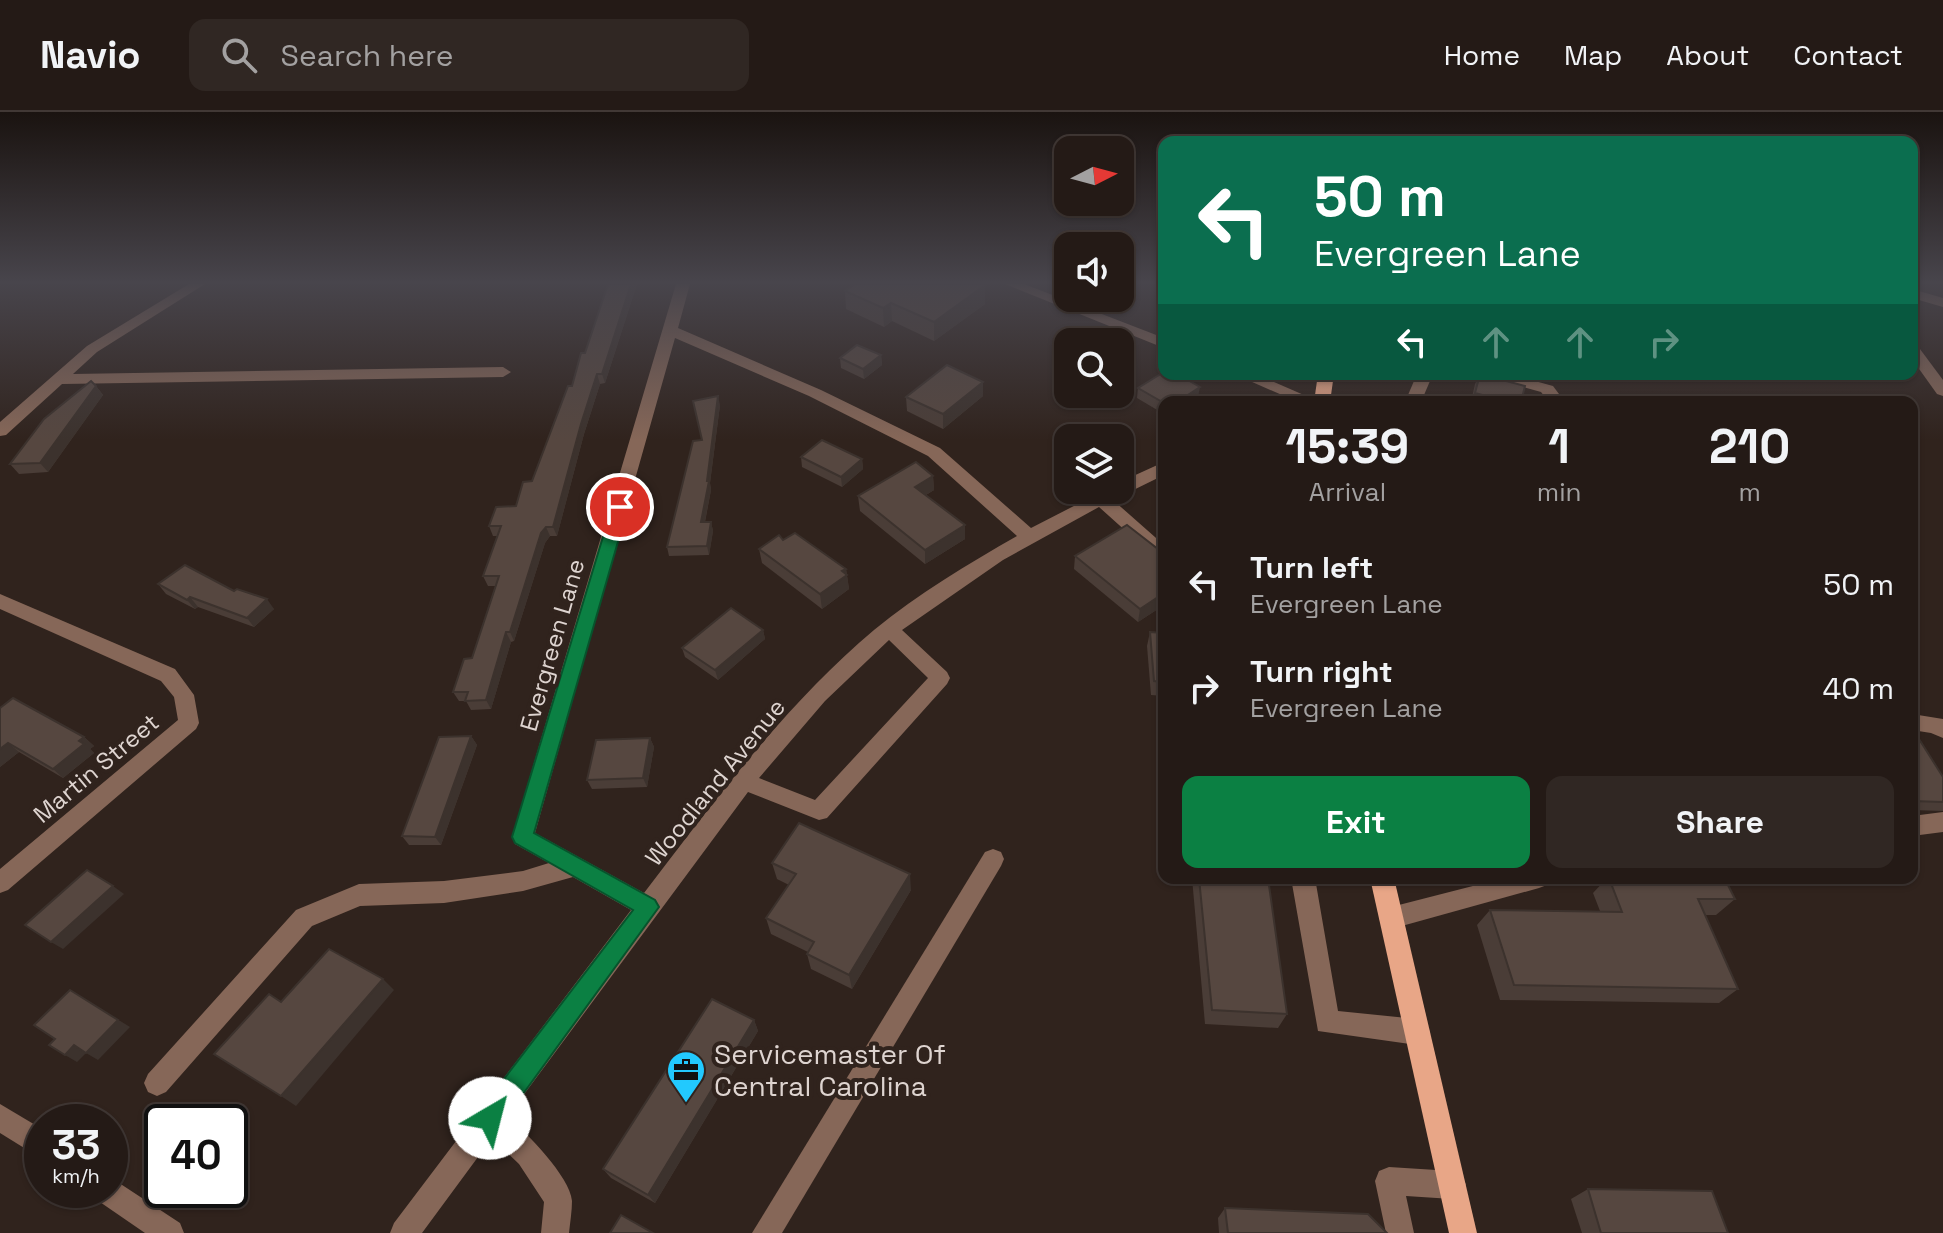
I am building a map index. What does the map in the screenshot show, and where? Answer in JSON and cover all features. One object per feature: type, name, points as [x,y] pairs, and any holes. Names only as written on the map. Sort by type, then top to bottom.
[{"type":"main road","points":[[1383,884],[1463,1233]]},
{"type":"street","points":[[0,431],[92,349],[113,336]]},
{"type":"street","name":"Evergreen Lane","points":[[648,907],[523,837],[669,336]]},
{"type":"street","points":[[683,336],[815,393],[934,452],[1028,535]]},
{"type":"street","points":[[1918,356],[1943,391]]},
{"type":"street","points":[[59,379],[503,372]]},
{"type":"street","points":[[1257,380],[1297,396]]},
{"type":"street","points":[[1513,380],[1547,389],[1552,396]]},
{"type":"street","name":"Woodland Avenue","points":[[1134,483],[1158,471]]},
{"type":"street","name":"Woodland Avenue","points":[[404,1233],[702,833],[834,682],[890,630],[949,586],[1028,535],[1091,504]]},
{"type":"street","points":[[1122,504],[1158,548]]},
{"type":"street","name":"Martin Street","points":[[0,601],[168,675],[184,695],[189,723],[0,883]]},
{"type":"street","points":[[746,782],[819,811],[940,678],[890,630]]},
{"type":"street","points":[[1918,723],[1936,725],[1943,730]]},
{"type":"street","points":[[1918,825],[1943,822]]},
{"type":"street","points":[[766,1233],[993,859]]},
{"type":"street","points":[[157,1083],[304,918],[359,895],[444,892],[523,881],[574,866]]},
{"type":"street","points":[[1304,884],[1327,1022],[1417,1032]]},
{"type":"street","points":[[1391,918],[1519,884]]},
{"type":"street","points":[[0,1117],[24,1133]]},
{"type":"street","points":[[490,1118],[529,1154],[558,1199],[555,1233]]},
{"type":"street","points":[[1400,1233],[1389,1181],[1452,1185]]},
{"type":"street","points":[[128,1204],[170,1233]]},
{"type":"building","points":[[591,336],[614,336],[602,374],[597,374],[553,527],[546,527],[541,533],[486,700],[465,701],[468,692],[453,692],[464,659],[472,658],[499,576],[483,576],[501,526],[489,526],[496,507],[516,506],[523,482],[532,481],[568,386],[572,386],[581,353],[585,353]]},
{"type":"building","points":[[857,345],[881,355],[863,369],[840,358]]},
{"type":"building","points":[[947,365],[983,382],[943,414],[906,397]]},
{"type":"building","points":[[1158,376],[1158,380],[1188,380],[1200,387],[1186,396],[1158,396],[1158,400],[1138,388]]},
{"type":"building","points":[[1478,380],[1502,380],[1525,386],[1522,396],[1475,393]]},
{"type":"building","points":[[91,381],[96,386],[40,463],[10,464],[44,419]]},
{"type":"building","points":[[718,396],[709,481],[701,522],[711,522],[707,546],[667,547],[693,441],[702,440],[693,401]]},
{"type":"building","points":[[822,440],[862,459],[841,477],[801,457]]},
{"type":"building","points":[[916,462],[933,476],[915,487],[965,525],[925,550],[858,496]]},
{"type":"building","points":[[1127,525],[1158,549],[1158,597],[1140,609],[1075,556]]},
{"type":"building","points":[[795,533],[846,569],[842,571],[847,575],[820,594],[759,549],[779,535],[783,540]]},
{"type":"building","points":[[185,565],[234,591],[237,589],[267,599],[247,618],[190,597],[187,600],[158,584]]},
{"type":"building","points":[[731,608],[763,630],[715,670],[682,648]]},
{"type":"building","points":[[1150,632],[1158,633],[1158,681],[1154,681]]},
{"type":"building","points":[[13,698],[84,737],[79,741],[84,744],[53,769],[8,743],[0,749],[0,708]]},
{"type":"building","points":[[471,736],[435,837],[402,836],[439,737]]},
{"type":"building","points":[[650,738],[643,778],[587,780],[596,740]]},
{"type":"building","points":[[1918,739],[1943,777],[1943,802],[1918,801]]},
{"type":"building","points":[[799,823],[910,874],[849,975],[807,954],[814,942],[766,918],[796,874],[772,863]]},
{"type":"building","points":[[87,870],[113,886],[51,942],[25,925]]},
{"type":"building","points":[[1200,884],[1269,884],[1287,1014],[1212,1010]]},
{"type":"building","points":[[1611,884],[1728,884],[1735,899],[1698,899],[1738,989],[1514,985],[1490,910],[1622,912]]},
{"type":"building","points":[[329,949],[383,979],[281,1096],[214,1054],[269,994],[281,1002]]},
{"type":"building","points":[[70,990],[118,1020],[86,1053],[74,1045],[65,1055],[49,1045],[55,1039],[34,1025]]},
{"type":"building","points":[[712,999],[754,1020],[648,1195],[603,1169]]},
{"type":"building","points":[[1588,1189],[1712,1191],[1728,1233],[1601,1233]]},
{"type":"building","points":[[1225,1208],[1368,1214],[1387,1233],[1228,1233]]},
{"type":"building","points":[[621,1215],[653,1233],[610,1233]]},
{"type":"place","name":"Servicemaster Of Central Carolina","points":[[686,1104]]},
{"type":"route","points":[[490,1118],[648,907],[523,837],[620,507]]}]
